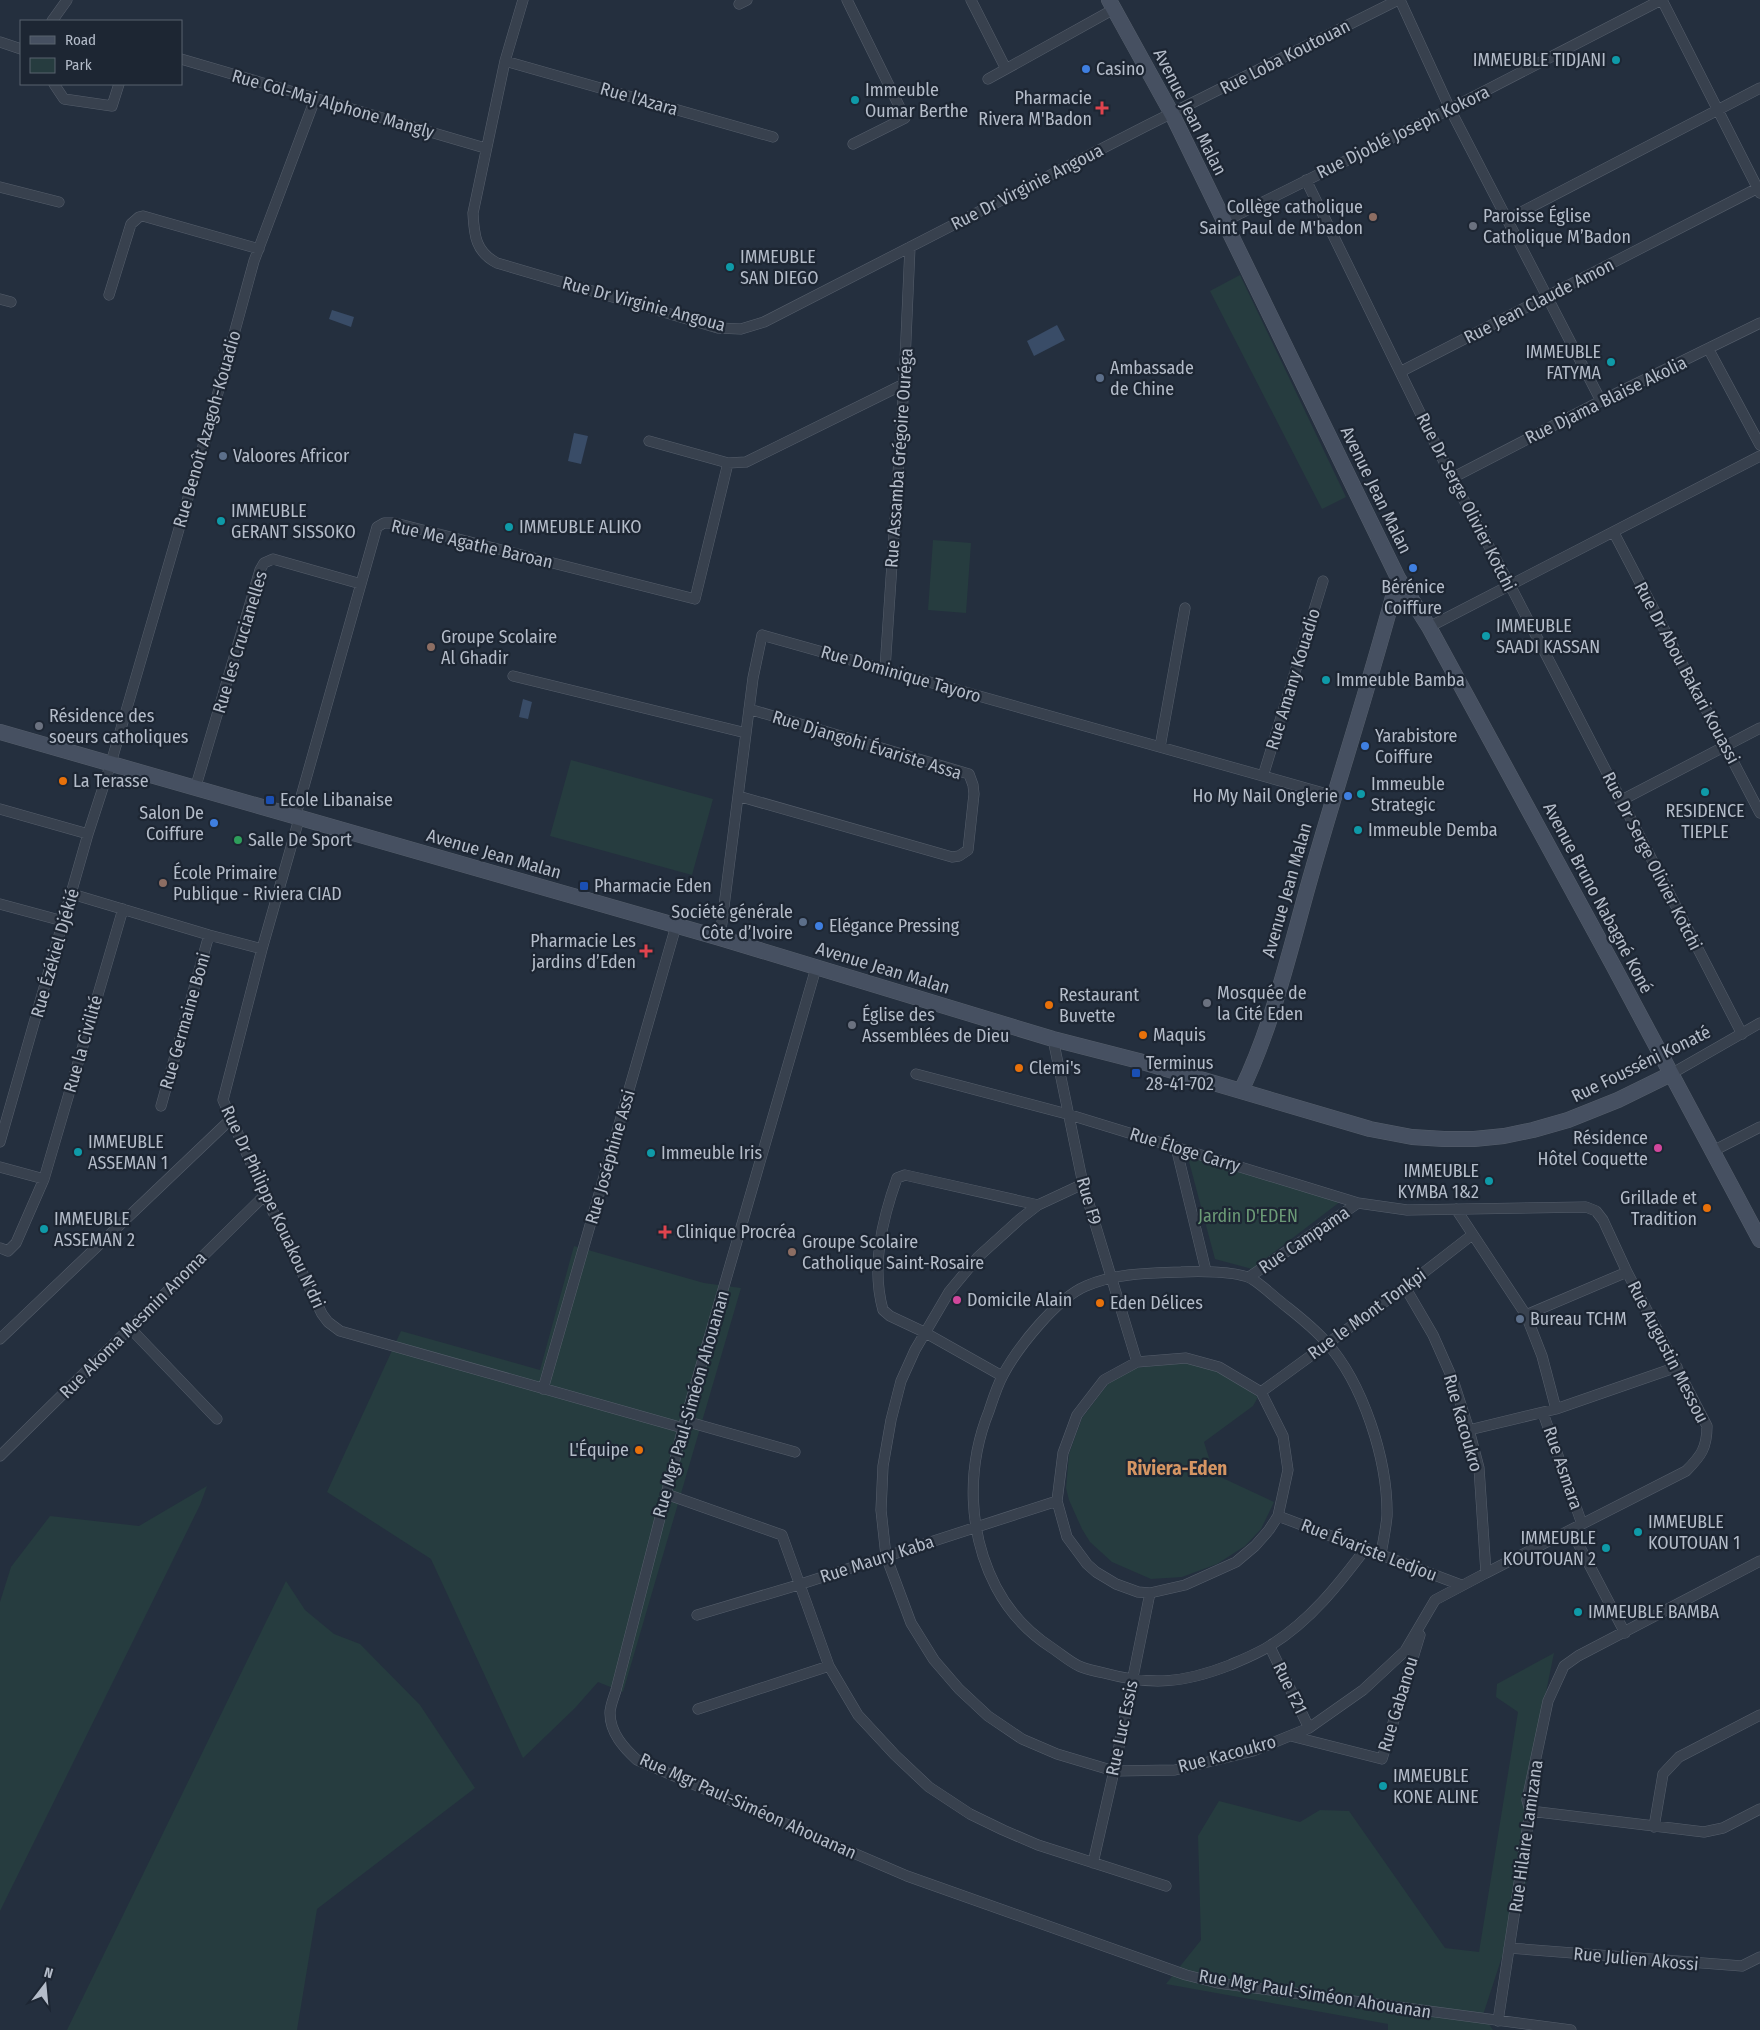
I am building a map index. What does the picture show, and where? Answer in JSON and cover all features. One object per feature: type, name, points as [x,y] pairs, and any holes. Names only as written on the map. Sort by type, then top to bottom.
[{"type":"main road","name":"Avenue Jean Malan","points":[[0,732],[720,938],[1053,1038],[1241,1091],[1263,1042],[1398,578],[1172,114],[1111,4]]},
{"type":"main road","name":"Avenue Bruno Nabagné Koné","points":[[1398,578],[1429,627],[1760,1240]]},
{"type":"main road","name":"Rue Fousséni Konaté","points":[[1241,1091],[1370,1129],[1412,1136],[1474,1139],[1533,1130],[1568,1120],[1618,1100],[1671,1074]]},
{"type":"street","points":[[53,20],[67,0]]},
{"type":"street","name":"Rue Dr Virginie Angoua","points":[[522,0],[505,61],[485,148],[473,213],[476,239],[487,258],[497,263],[718,328],[740,329],[764,322],[1172,114]]},
{"type":"street","points":[[847,0],[905,118],[853,144]]},
{"type":"street","points":[[971,0],[1006,69]]},
{"type":"street","points":[[1399,0],[1450,109],[1601,401]]},
{"type":"street","name":"Rue Loba Koutouan","points":[[1172,114],[1399,0]]},
{"type":"street","points":[[1661,0],[1759,191]]},
{"type":"street","name":"Rue Djoblé Joseph Kokora","points":[[1225,221],[1450,109],[1661,0]]},
{"type":"street","points":[[988,79],[1111,4]]},
{"type":"street","points":[[0,42],[20,49]]},
{"type":"street","name":"Rue Col-Maj Alphone Mangly","points":[[182,59],[485,148]]},
{"type":"street","name":"Rue l'Azara","points":[[505,61],[773,137]]},
{"type":"street","points":[[55,85],[64,99],[112,106],[119,85]]},
{"type":"street","points":[[1508,219],[1760,88]]},
{"type":"street","name":"Rue Benoît Azagoh-Kouadio","points":[[111,763],[259,249],[314,99]]},
{"type":"street","name":"Rue Dr Serge Olivier Kotchi","points":[[1306,180],[1452,478],[1742,1034]]},
{"type":"street","points":[[0,187],[59,202]]},
{"type":"street","name":"Rue Jean Claude Amon","points":[[1400,372],[1759,191]]},
{"type":"street","points":[[109,295],[131,224],[139,217],[143,216],[259,249]]},
{"type":"street","name":"Rue Assamba Grégoire Ouréga","points":[[885,669],[904,384],[910,246]]},
{"type":"street","points":[[0,299],[11,302]]},
{"type":"street","name":"Rue Djama Blaise Akolia","points":[[1452,478],[1601,401],[1709,350],[1760,323]]},
{"type":"street","points":[[1709,350],[1760,445]]},
{"type":"street","points":[[649,442],[728,463],[746,462],[904,384]]},
{"type":"street","points":[[1429,627],[1760,456]]},
{"type":"street","name":"Rue Me Agathe Baroan","points":[[297,818],[377,528],[384,523],[395,523],[694,599],[728,463]]},
{"type":"street","name":"Rue Dr Abou Bakari Kouassi","points":[[1614,533],[1760,813]]},
{"type":"street","name":"Rue les Crucianelles","points":[[195,789],[260,570],[264,563],[273,560],[361,584]]},
{"type":"street","name":"Rue Amany Kouadio","points":[[1263,776],[1323,581]]},
{"type":"street","points":[[1160,747],[1185,608]]},
{"type":"street","name":"Rue Dominique Tayoro","points":[[720,938],[743,798],[746,733],[753,678],[762,636],[1334,796]]},
{"type":"street","points":[[513,676],[746,733]]},
{"type":"street","name":"Rue Djangohi Évariste Assa","points":[[743,798],[952,857],[960,856],[968,850],[974,794],[969,774],[749,708]]},
{"type":"street","points":[[1620,801],[1760,728]]},
{"type":"street","name":"Rue Ézékiel Djékié","points":[[0,1142],[88,834],[111,763]]},
{"type":"street","points":[[0,808],[88,834]]},
{"type":"street","name":"Rue Dr Philippe Kouakou N'dri","points":[[297,818],[223,1100],[265,1195],[322,1314],[328,1322],[340,1331],[543,1389],[794,1452]]},
{"type":"street","points":[[72,894],[262,949]]},
{"type":"street","points":[[0,904],[63,921]]},
{"type":"street","name":"Rue la Civilité","points":[[0,1248],[8,1251],[16,1243],[44,1179],[123,909]]},
{"type":"street","name":"Rue Joséphine Assi","points":[[543,1389],[676,926]]},
{"type":"street","name":"Rue Germaine Boni","points":[[161,1106],[209,935]]},
{"type":"street","name":"Rue Mgr Paul-Siméon Ahouanan","points":[[816,968],[684,1424],[610,1714],[614,1731],[623,1748],[637,1760],[907,1876],[1186,1975],[1218,1982],[1571,2030]]},
{"type":"street","name":"Rue Fousséni Konaté","points":[[1671,1074],[1760,1023]]},
{"type":"street","name":"Rue F9","points":[[1053,1038],[1067,1114],[1083,1184],[1137,1362]]},
{"type":"street","name":"Rue Éloge Carry","points":[[916,1074],[1067,1114],[1358,1203],[1407,1210],[1456,1209]]},
{"type":"street","points":[[0,1339],[231,1119]]},
{"type":"street","points":[[1713,1151],[1760,1127]]},
{"type":"street","points":[[1176,1147],[1206,1271]]},
{"type":"street","points":[[0,1167],[44,1179]]},
{"type":"street","points":[[1002,1376],[924,1332],[890,1316],[883,1310],[878,1261],[880,1238],[897,1178],[905,1174],[1038,1205]]},
{"type":"street","name":"Rue Kacoukro","points":[[1083,1184],[1038,1205],[1020,1219],[978,1257],[949,1292],[924,1332],[901,1381],[883,1466],[882,1510],[886,1556],[911,1623],[934,1660],[958,1689],[988,1716],[1022,1739],[1057,1754],[1114,1771],[1175,1770],[1253,1751],[1291,1736],[1309,1728],[1363,1690],[1405,1651],[1435,1600],[1486,1573],[1479,1468],[1469,1430],[1453,1380],[1433,1335],[1405,1287]]},
{"type":"street","name":"Rue Akoma Mesmin Anoma","points":[[0,1456],[265,1195]]},
{"type":"street","name":"Rue Campama","points":[[1249,1277],[1358,1203]]},
{"type":"street","name":"Rue Augustin Messou","points":[[1456,1209],[1586,1207],[1596,1211],[1603,1220],[1627,1272],[1707,1426],[1707,1440],[1700,1458],[1686,1471],[1486,1573]]},
{"type":"street","points":[[1456,1209],[1526,1315],[1542,1356],[1556,1409]]},
{"type":"street","name":"Rue le Mont Tonkpi","points":[[1261,1392],[1405,1287],[1472,1235]]},
{"type":"street","points":[[1366,1548],[1317,1608],[1270,1647],[1203,1676],[1165,1682],[1132,1681],[1079,1666],[1035,1637],[1004,1602],[987,1569],[975,1528],[974,1494],[977,1449],[984,1423],[1002,1376],[1021,1346],[1066,1298],[1084,1286],[1112,1277],[1206,1271],[1249,1277],[1300,1318],[1326,1343],[1350,1374],[1365,1407],[1376,1445],[1386,1494],[1387,1518],[1381,1554]]},
{"type":"street","points":[[1526,1315],[1627,1272]]},
{"type":"street","points":[[130,1328],[217,1420]]},
{"type":"street","points":[[1186,1358],[1219,1367],[1261,1392],[1283,1436],[1288,1470],[1278,1516],[1255,1546],[1236,1562],[1185,1585],[1150,1593],[1116,1584],[1087,1564],[1067,1537],[1056,1501],[1063,1453],[1077,1416],[1104,1380],[1137,1362],[1186,1358]]},
{"type":"street","points":[[1469,1430],[1543,1413],[1677,1367]]},
{"type":"street","name":"Rue Asmara","points":[[1543,1413],[1582,1524]]},
{"type":"street","points":[[666,1494],[782,1535],[798,1585],[829,1666],[866,1725],[930,1787],[970,1814],[1038,1845],[1166,1886]]},
{"type":"street","name":"Rue Maury Kaba","points":[[697,1615],[798,1585],[1056,1501]]},
{"type":"street","name":"Rue Évariste Ledjou","points":[[1278,1516],[1461,1585]]},
{"type":"street","points":[[1571,1530],[1625,1633]]},
{"type":"street","name":"Rue Hilaire Lamizana","points":[[1498,2021],[1530,1811],[1527,1800],[1548,1701],[1556,1680],[1564,1666],[1578,1656],[1760,1561]]},
{"type":"street","name":"Rue Luc Essis","points":[[1093,1863],[1114,1771],[1150,1593]]},
{"type":"street","name":"Rue Gabanou","points":[[1291,1736],[1382,1759],[1425,1617]]},
{"type":"street","name":"Rue F21","points":[[1270,1647],[1309,1728]]},
{"type":"street","points":[[698,1709],[829,1666]]},
{"type":"street","points":[[1654,1827],[1663,1774],[1679,1757],[1760,1715]]},
{"type":"street","points":[[1530,1811],[1704,1832],[1723,1828],[1760,1809]]},
{"type":"street","name":"Rue Julien Akossi","points":[[1509,1948],[1742,1966],[1760,1957]]},
{"type":"green space","points":[[1240,275],[1346,497],[1322,509],[1210,291]]},
{"type":"green space","points":[[933,540],[971,543],[966,613],[928,610]]},
{"type":"green space","points":[[571,760],[713,799],[692,875],[550,836]]},
{"type":"green space","name":"Jardin D'EDEN","points":[[1187,1154],[1345,1198],[1252,1269],[1215,1259]]},
{"type":"green space","points":[[574,1246],[704,1283],[741,1288],[623,1692],[598,1682],[575,1708],[523,1758],[431,1559],[327,1492],[401,1331],[540,1370]]},
{"type":"green space","points":[[1186,1363],[1219,1369],[1258,1397],[1253,1406],[1204,1442],[1214,1474],[1274,1502],[1261,1529],[1245,1546],[1217,1564],[1182,1577],[1151,1579],[1112,1562],[1090,1542],[1069,1500],[1066,1488],[1069,1454],[1082,1418],[1108,1384],[1134,1368]]},
{"type":"green space","points":[[207,1486],[200,1505],[0,1911],[0,1602],[11,1567],[50,1516],[139,1526]]},
{"type":"green space","points":[[286,1581],[305,1610],[334,1634],[360,1644],[420,1705],[475,1788],[317,1909],[297,2030],[67,2030]]},
{"type":"green space","points":[[1554,1653],[1524,1800],[1527,1880],[1483,2015],[1493,2030],[1388,2030],[1388,2024],[1166,1984],[1201,1940],[1198,1836],[1219,1801],[1300,1822],[1320,1810],[1349,1811],[1445,1948],[1479,1952],[1518,1712],[1496,1697],[1497,1684]]},
{"type":"water","points":[[332,310],[354,317],[351,327],[329,319]]},
{"type":"water","points":[[1057,325],[1065,340],[1034,356],[1027,341]]},
{"type":"water","points":[[574,433],[588,436],[581,464],[568,461]]},
{"type":"water","points":[[523,699],[532,702],[528,719],[519,717]]},
{"type":"place","name":"IMMEUBLE TIDJANI","points":[[1616,60]]},
{"type":"place","name":"Casino","points":[[1086,69]]},
{"type":"place","name":"Immeuble Oumar Berthe","points":[[855,100]]},
{"type":"place","name":"Pharmacie Rivera M'Badon","points":[[1102,108]]},
{"type":"place","name":"Collège catholique Saint Paul de M'badon","points":[[1373,217]]},
{"type":"place","name":"Paroisse Église Catholique M’Badon","points":[[1473,226]]},
{"type":"place","name":"IMMEUBLE SAN DIEGO","points":[[730,267]]},
{"type":"place","name":"IMMEUBLE FATYMA","points":[[1611,362]]},
{"type":"place","name":"Ambassade de Chine","points":[[1100,378]]},
{"type":"place","name":"Valoores Africor","points":[[223,456]]},
{"type":"place","name":"IMMEUBLE GERANT SISSOKO","points":[[221,521]]},
{"type":"place","name":"IMMEUBLE ALIKO","points":[[509,527]]},
{"type":"place","name":"Bérénice Coiffure","points":[[1413,568]]},
{"type":"place","name":"IMMEUBLE SAADI KASSAN","points":[[1486,636]]},
{"type":"place","name":"Groupe Scolaire Al Ghadir","points":[[431,647]]},
{"type":"place","name":"Immeuble Bamba","points":[[1326,680]]},
{"type":"place","name":"Résidence des soeurs catholiques","points":[[39,726]]},
{"type":"place","name":"Yarabistore Coiffure","points":[[1365,746]]},
{"type":"place","name":"La Terasse","points":[[63,781]]},
{"type":"place","name":"RESIDENCE TIEPLE","points":[[1705,792]]},
{"type":"place","name":"Immeuble Strategic","points":[[1361,794]]},
{"type":"place","name":"Ho My Nail Onglerie","points":[[1348,796]]},
{"type":"place","name":"Ecole Libanaise","points":[[270,800]]},
{"type":"place","name":"Salon De Coiffure","points":[[214,823]]},
{"type":"place","name":"Immeuble Demba","points":[[1358,830]]},
{"type":"place","name":"Salle De Sport","points":[[238,840]]},
{"type":"place","name":"École Primaire Publique - Riviera CIAD","points":[[163,883]]},
{"type":"place","name":"Pharmacie Eden","points":[[584,886]]},
{"type":"place","name":"Société générale Côte d’Ivoire","points":[[803,922]]},
{"type":"place","name":"Elégance Pressing","points":[[819,926]]},
{"type":"place","name":"Pharmacie Les jardins d’Eden","points":[[646,951]]},
{"type":"place","name":"Mosquée de la Cité Eden","points":[[1207,1003]]},
{"type":"place","name":"Restaurant Buvette","points":[[1049,1005]]},
{"type":"place","name":"Église des Assemblées de Dieu","points":[[852,1025]]},
{"type":"place","name":"Maquis","points":[[1143,1035]]},
{"type":"place","name":"Clemi's","points":[[1019,1068]]},
{"type":"place","name":"Terminus 28-41-702","points":[[1136,1073]]},
{"type":"place","name":"Résidence Hôtel Coquette","points":[[1658,1148]]},
{"type":"place","name":"IMMEUBLE ASSEMAN 1","points":[[78,1152]]},
{"type":"place","name":"Immeuble Iris","points":[[651,1153]]},
{"type":"place","name":"IMMEUBLE KYMBA 1&2","points":[[1489,1181]]},
{"type":"place","name":"Grillade et Tradition","points":[[1707,1208]]},
{"type":"place","name":"IMMEUBLE ASSEMAN 2","points":[[44,1229]]},
{"type":"place","name":"Clinique Procréa","points":[[665,1232]]},
{"type":"place","name":"Groupe Scolaire Catholique Saint-Rosaire","points":[[792,1252]]},
{"type":"place","name":"Domicile Alain","points":[[957,1300]]},
{"type":"place","name":"Eden Délices","points":[[1100,1303]]},
{"type":"place","name":"Bureau TCHM","points":[[1520,1319]]},
{"type":"place","name":"L'Équipe","points":[[639,1450]]},
{"type":"place","name":"IMMEUBLE KOUTOUAN 1","points":[[1638,1532]]},
{"type":"place","name":"IMMEUBLE KOUTOUAN 2","points":[[1606,1548]]},
{"type":"place","name":"IMMEUBLE BAMBA","points":[[1578,1612]]},
{"type":"place","name":"IMMEUBLE KONE ALINE","points":[[1383,1786]]},
{"type":"district","name":"Riviera-Eden","points":[[1177,1468]]}]
